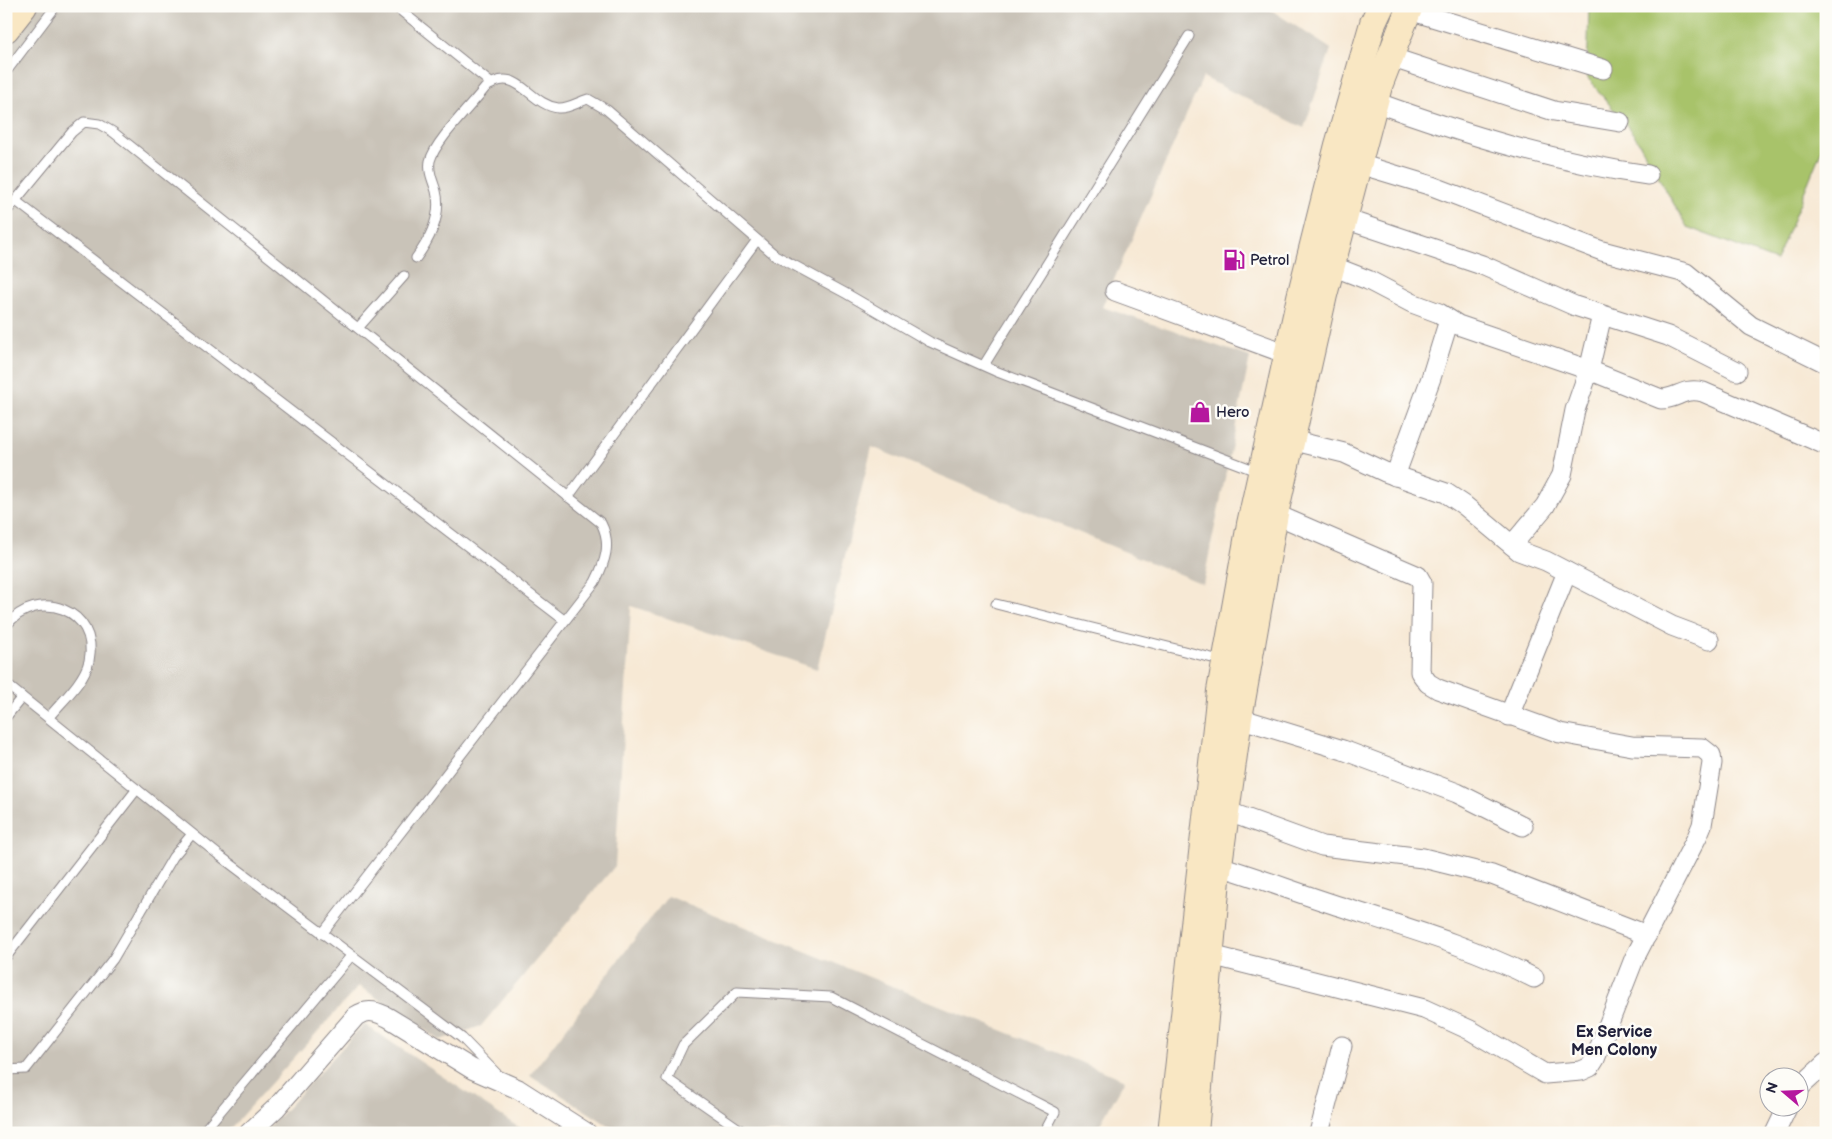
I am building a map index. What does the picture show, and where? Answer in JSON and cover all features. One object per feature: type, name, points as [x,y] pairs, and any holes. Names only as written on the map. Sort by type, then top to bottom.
[{"type":"main road","points":[[6,29],[24,6]]},
{"type":"main road","points":[[1184,1124],[1201,952],[1224,753],[1239,718],[1275,514],[1287,354],[1333,216],[1373,23],[1381,6]]},
{"type":"main road","points":[[1201,952],[1219,866],[1226,811],[1224,753],[1226,661],[1262,473],[1280,438],[1332,266],[1333,216],[1359,164],[1375,102],[1409,8]]},
{"type":"street","points":[[1409,8],[1603,69]]},
{"type":"street","points":[[1390,57],[1554,111],[1620,122]]},
{"type":"street","points":[[1375,102],[1462,134],[1491,139],[1532,152],[1598,168],[1648,175]]},
{"type":"street","points":[[1359,164],[1432,186],[1602,251],[1686,273],[1751,326],[1826,363]]},
{"type":"street","points":[[1333,216],[1482,265],[1575,306],[1668,336],[1737,371]]},
{"type":"street","points":[[1332,266],[1368,280],[1466,328],[1589,370],[1661,399],[1669,399],[1684,391],[1693,389],[1826,445]]},
{"type":"street","points":[[1115,291],[1287,354]]},
{"type":"street","points":[[1512,545],[1545,506],[1562,475],[1575,410],[1589,370],[1602,315]]},
{"type":"street","points":[[1395,476],[1431,378],[1449,320]]},
{"type":"street","points":[[1280,438],[1344,453],[1395,476],[1446,493],[1464,505],[1519,551],[1567,572],[1672,626],[1709,640]]},
{"type":"street","points":[[1201,952],[1262,966],[1424,1010],[1470,1030],[1544,1074],[1554,1075],[1581,1072],[1590,1067],[1595,1059],[1634,959],[1700,831],[1712,763],[1711,755],[1702,748],[1632,746],[1560,733],[1438,690],[1428,683],[1420,672],[1422,583],[1418,576],[1275,514]]},
{"type":"street","points":[[1509,716],[1567,572]]},
{"type":"street","points":[[1239,718],[1343,750],[1457,793],[1522,826]]},
{"type":"street","points":[[1226,811],[1322,846],[1423,858],[1492,875],[1647,935]]},
{"type":"street","points":[[1219,866],[1273,882],[1317,899],[1491,958],[1534,978]]},
{"type":"street","points":[[249,1133],[276,1108],[356,1016],[369,1011],[378,1012],[472,1069],[518,1089],[586,1133]]},
{"type":"street","points":[[1319,1133],[1342,1046]]},
{"type":"street","points":[[1810,1078],[1826,1063]]},
{"type":"street","points":[[1775,1133],[1783,1116]]},
{"type":"lane","points":[[6,72],[56,6]]},
{"type":"lane","points":[[395,6],[492,84]]},
{"type":"lane","points":[[984,365],[1189,36]]},
{"type":"lane","points":[[416,258],[434,225],[438,212],[436,190],[430,170],[433,154],[492,84],[505,79],[514,82],[543,102],[560,108],[588,99],[599,103],[775,255],[930,342],[984,365],[1262,473]]},
{"type":"lane","points":[[6,212],[72,132],[84,122],[99,124],[113,132],[601,523],[607,534],[608,543],[602,567],[595,582],[322,934]]},
{"type":"lane","points":[[16,201],[564,620]]},
{"type":"lane","points":[[568,497],[757,240]]},
{"type":"lane","points":[[358,328],[404,276]]},
{"type":"lane","points":[[996,604],[1226,661]]},
{"type":"lane","points":[[6,626],[13,617],[23,610],[36,605],[49,605],[61,608],[73,614],[82,624],[87,636],[89,655],[84,673],[49,717]]},
{"type":"lane","points":[[6,684],[192,834],[462,1038],[506,1084]]},
{"type":"lane","points":[[6,717],[22,697]]},
{"type":"lane","points":[[6,957],[137,789]]},
{"type":"lane","points":[[6,1070],[26,1069],[108,966],[173,857],[192,834]]},
{"type":"lane","points":[[202,1133],[351,956]]},
{"type":"lane","points":[[745,1133],[667,1079],[683,1045],[738,992],[832,996],[1055,1112],[1044,1133]]},
{"type":"shaded area","points":[[31,6],[1265,6],[1331,49],[1304,128],[1203,77],[1102,307],[1250,357],[1203,584],[872,447],[817,669],[631,606],[615,866],[481,1026],[440,1040],[359,986],[226,1133],[6,1133],[6,39]]},
{"type":"shaded area","points":[[668,896],[1125,1080],[1095,1133],[620,1133],[530,1075]]},
{"type":"shaded area","points":[[364,1024],[527,1133],[264,1133]]},
{"type":"green space","points":[[1589,6],[1826,6],[1826,139],[1776,261],[1687,227],[1635,136],[1587,77]]},
{"type":"place","name":"Petrol","points":[[1234,260]]},
{"type":"place","name":"Hero","points":[[1200,412]]},
{"type":"district","name":"Ex Service Men Colony","points":[[1614,1041]]}]
